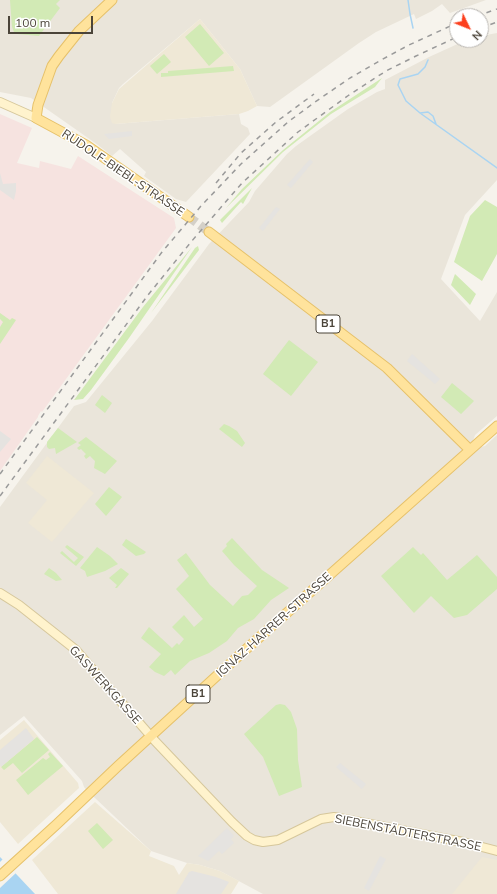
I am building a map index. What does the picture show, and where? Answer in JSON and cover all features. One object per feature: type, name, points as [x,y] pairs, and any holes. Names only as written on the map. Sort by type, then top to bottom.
[{"type":"main road","points":[[36,118],[38,105],[52,66],[88,22],[112,0]]},
{"type":"main road","name":"RUDOLF-BIEBL-STRASSE","points":[[36,118],[86,146],[189,217]]},
{"type":"main road","name":"B1","points":[[209,232],[387,368],[470,450]]},
{"type":"main road","name":"IGNAZ-HARRER-STRASSE","points":[[0,876],[244,651],[497,426]]},
{"type":"street","points":[[0,102],[36,118]]},
{"type":"street","name":"GASWERKGASSE","points":[[0,593],[19,605],[73,648],[151,736]]},
{"type":"street","name":"SIEBENSTÄDTERSTRASSE","points":[[151,736],[232,822],[247,836],[254,840],[263,842],[278,840],[321,819],[334,817],[463,842],[497,851]]},
{"type":"shaded area","points":[[0,0],[486,0],[464,8],[449,8],[449,12],[442,4],[416,19],[414,14],[376,32],[270,107],[257,106],[240,69],[200,19],[123,84],[119,88],[112,103],[115,124],[239,114],[241,124],[248,128],[250,134],[186,202],[176,199],[144,176],[146,172],[120,149],[112,156],[31,98],[0,92]]},
{"type":"shaded area","points":[[200,19],[240,69],[257,106],[239,114],[115,124],[112,123],[110,117],[112,103],[119,89]]},
{"type":"shaded area","points":[[497,33],[497,180],[465,215],[441,279],[480,321],[497,292],[497,416],[475,435],[470,450],[485,446],[497,435],[497,894],[263,894],[220,871],[187,863],[151,851],[89,793],[84,787],[82,781],[24,716],[0,735],[0,507],[74,406],[86,402],[152,321],[209,244],[249,202],[255,191],[287,154],[348,109],[385,89],[385,80],[449,48],[489,48],[489,34]]},
{"type":"shaded area","points":[[0,114],[32,128],[17,163],[39,168],[40,161],[71,169],[78,156],[174,218],[176,228],[42,412],[41,411],[0,471]]},
{"type":"shaded area","points":[[132,131],[132,136],[109,139],[104,134]]},
{"type":"shaded area","points":[[310,159],[313,162],[291,188],[287,185]]},
{"type":"shaded area","points":[[0,173],[3,184],[16,183],[14,200],[0,190]]},
{"type":"shaded area","points":[[276,207],[280,209],[263,231],[259,228]]},
{"type":"shaded area","points":[[412,354],[440,379],[435,384],[407,361]]},
{"type":"shaded area","points":[[0,431],[11,439],[0,452]]},
{"type":"shaded area","points":[[47,456],[94,493],[52,542],[28,523],[47,500],[26,483]]},
{"type":"shaded area","points":[[24,720],[78,783],[79,788],[18,844],[0,822],[0,740]]},
{"type":"shaded area","points":[[26,728],[34,739],[1,767],[0,750]]},
{"type":"shaded area","points":[[340,763],[366,784],[362,789],[336,767]]},
{"type":"shaded area","points":[[95,802],[151,851],[149,856],[174,866],[179,875],[187,863],[220,871],[239,881],[231,894],[58,894],[32,860]]},
{"type":"shaded area","points":[[227,828],[234,836],[231,839],[234,843],[222,854],[219,851],[208,861],[198,856]]},
{"type":"shaded area","points":[[380,856],[386,859],[369,891],[364,888]]},
{"type":"shaded area","points":[[482,857],[497,860],[497,894],[452,894]]},
{"type":"shaded area","points":[[192,871],[229,882],[221,894],[176,894],[189,872]]},
{"type":"green space","points":[[10,0],[60,0],[56,4],[60,8],[39,36],[17,34],[14,32],[12,27]]},
{"type":"green space","points":[[200,24],[224,53],[209,66],[185,37]]},
{"type":"green space","points":[[164,54],[171,62],[157,74],[150,66]]},
{"type":"green space","points":[[233,66],[234,71],[161,77],[161,73],[168,73],[168,71]]},
{"type":"green space","points":[[382,78],[375,87],[331,114],[283,152],[226,208],[242,189],[283,150],[330,112]]},
{"type":"green space","points":[[252,188],[243,204],[241,202],[222,223],[220,220]]},
{"type":"green space","points":[[485,200],[497,207],[497,254],[482,281],[454,262],[470,216]]},
{"type":"green space","points":[[198,246],[199,250],[151,313],[195,248]]},
{"type":"green space","points":[[192,247],[91,390],[83,399],[74,400],[143,307]]},
{"type":"green space","points":[[455,274],[476,294],[470,305],[451,285]]},
{"type":"green space","points":[[0,313],[10,320],[12,318],[16,320],[0,344],[0,327],[3,322],[0,319]]},
{"type":"green space","points":[[289,340],[318,362],[291,396],[263,374]]},
{"type":"green space","points":[[452,383],[474,401],[461,414],[441,397]]},
{"type":"green space","points":[[102,395],[112,403],[105,413],[95,405]]},
{"type":"green space","points":[[224,424],[237,431],[245,443],[242,447],[219,429]]},
{"type":"green space","points":[[58,428],[77,442],[56,454],[55,448],[49,449],[47,447],[47,442]]},
{"type":"green space","points":[[86,437],[117,461],[105,474],[94,468],[95,461],[90,456],[86,459],[84,456],[86,454],[81,449],[79,450],[77,448],[81,445],[78,443]]},
{"type":"green space","points":[[109,487],[122,497],[106,516],[95,504]]},
{"type":"green space","points":[[232,538],[262,570],[289,588],[271,600],[254,619],[238,628],[227,641],[209,653],[190,661],[175,675],[171,670],[164,676],[155,672],[149,667],[161,654],[141,638],[149,627],[172,648],[177,643],[179,645],[184,639],[172,627],[184,615],[194,627],[203,619],[176,589],[189,576],[177,560],[186,553],[210,585],[233,606],[242,596],[248,595],[257,586],[234,565],[222,551]]},
{"type":"green space","points":[[126,539],[146,552],[136,556],[122,545]]},
{"type":"green space","points":[[67,545],[84,557],[76,566],[60,553],[62,551],[74,562],[78,558],[65,547]]},
{"type":"green space","points":[[97,547],[118,564],[105,571],[87,577],[85,571],[80,568]]},
{"type":"green space","points":[[413,547],[421,555],[423,553],[447,580],[477,555],[497,577],[497,589],[467,615],[454,618],[431,596],[414,613],[381,576]]},
{"type":"green space","points":[[49,568],[62,580],[56,581],[44,574]]},
{"type":"green space","points":[[121,568],[129,574],[117,588],[115,588],[117,585],[109,578]]},
{"type":"green space","points":[[276,705],[285,705],[291,712],[297,729],[298,760],[302,787],[279,796],[263,757],[244,734]]},
{"type":"green space","points":[[37,737],[49,750],[22,773],[13,763],[4,770],[1,767]]},
{"type":"green space","points":[[50,752],[63,766],[28,795],[16,780],[43,758],[46,760],[50,757],[48,754]]},
{"type":"green space","points":[[97,823],[113,840],[103,849],[88,831]]},
{"type":"water","points":[[0,857],[2,859],[35,894],[0,894]]},
{"type":"pier","points":[[4,858],[17,872],[0,888],[0,862]]},
{"type":"waterway","points":[[408,0],[413,28]]},
{"type":"waterway","points":[[428,60],[425,67],[418,74],[400,79],[398,85],[406,101],[420,113],[497,168]]},
{"type":"waterway","points":[[420,113],[428,112],[433,116],[436,124]]},
{"type":"tunnel","points":[[189,217],[209,232]]},
{"type":"railway","points":[[489,12],[497,9]]},
{"type":"railway","points":[[489,25],[497,22]]},
{"type":"railway","points":[[0,474],[162,252],[201,206],[241,164],[288,122],[350,78],[409,45],[449,27]]},
{"type":"railway","points":[[0,496],[148,295],[242,183],[298,132],[349,95],[386,71],[449,41]]},
{"type":"railway","points":[[216,183],[241,153],[276,122],[314,94]]}]
